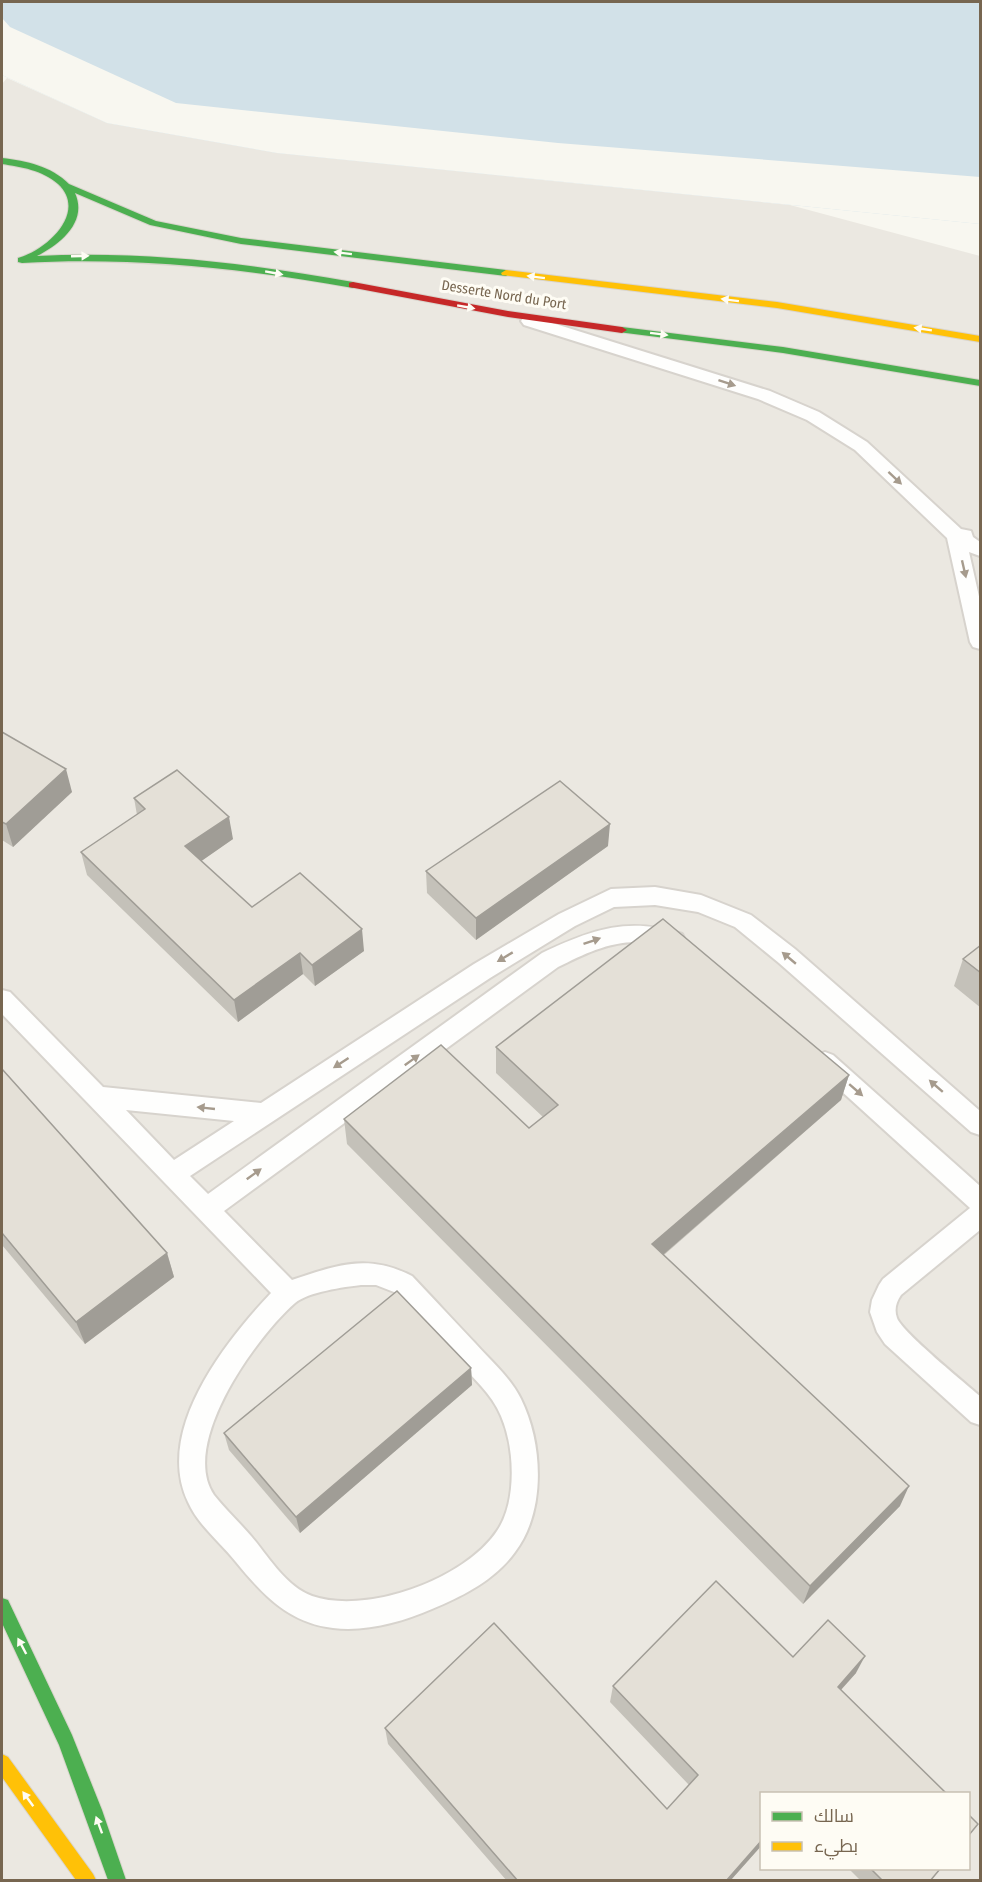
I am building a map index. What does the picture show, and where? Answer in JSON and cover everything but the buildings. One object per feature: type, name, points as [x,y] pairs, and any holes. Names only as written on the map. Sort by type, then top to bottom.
[{"type":"main road","name":"Desserte Nord du Port","points":[[2,161],[32,165],[46,171],[68,187],[153,223],[241,241],[777,305],[981,339]]},
{"type":"main road","name":"Desserte Nord du Port","points":[[68,187],[74,200],[74,213],[69,227],[58,240],[42,251],[17,262],[77,256],[132,256],[235,266],[511,315],[755,346],[981,383]]},
{"type":"main road","points":[[2,1606],[38,1676],[75,1761],[117,1881]]},
{"type":"main road","points":[[2,1763],[87,1881]]},
{"type":"lane","points":[[511,315],[764,395],[813,416],[861,446],[956,536],[981,550]]},
{"type":"lane","points":[[956,536],[981,536]]},
{"type":"lane","points":[[956,536],[981,642]]},
{"type":"lane","points":[[173,1174],[529,942],[611,898],[655,896],[701,904],[743,921],[981,1125]]},
{"type":"lane","points":[[207,1209],[550,960],[592,939],[625,933],[657,935],[681,943],[690,949]]},
{"type":"lane","points":[[529,942],[550,960]]},
{"type":"lane","points":[[2,999],[288,1293]]},
{"type":"lane","points":[[805,1045],[981,1201]]},
{"type":"lane","points":[[98,1097],[265,1114]]},
{"type":"lane","points":[[981,1215],[892,1287],[884,1297],[882,1310],[885,1324],[894,1336],[981,1413]]},
{"type":"lane","points":[[368,1272],[395,1278],[497,1385],[513,1410],[526,1470],[519,1513],[506,1542],[477,1570],[440,1592],[399,1606],[352,1616],[311,1610],[277,1590],[197,1494],[190,1467],[195,1437],[202,1415],[228,1367],[260,1322],[288,1293],[334,1278],[368,1272]]},
{"type":"shaded area","points":[[2,2],[980,2],[980,224],[277,153],[107,123],[2,75]]},
{"type":"shaded area","points":[[7,78],[107,123],[277,153],[790,205],[980,256],[980,1880],[2,1880],[2,84]]},
{"type":"pier","points":[[2,18],[10,27],[176,103],[558,143],[980,177],[980,224],[277,153],[107,123],[2,75]]},
{"type":"traffic: fast","points":[[2,161],[31,166],[48,173],[59,180],[72,197],[72,216],[68,226],[52,244],[27,258]]},
{"type":"traffic: fast","points":[[68,187],[153,223],[241,241],[506,273]]},
{"type":"traffic: fast","points":[[22,260],[106,257],[188,261],[311,277],[353,285]]},
{"type":"traffic: fast","points":[[622,330],[783,350],[980,383]]},
{"type":"traffic: fast","points":[[2,1606],[66,1741],[117,1880]]},
{"type":"traffic: slow","points":[[506,273],[777,305],[980,339]]},
{"type":"traffic: slow","points":[[2,1763],[87,1880]]},
{"type":"traffic: jam","points":[[353,285],[508,314],[622,330]]}]
